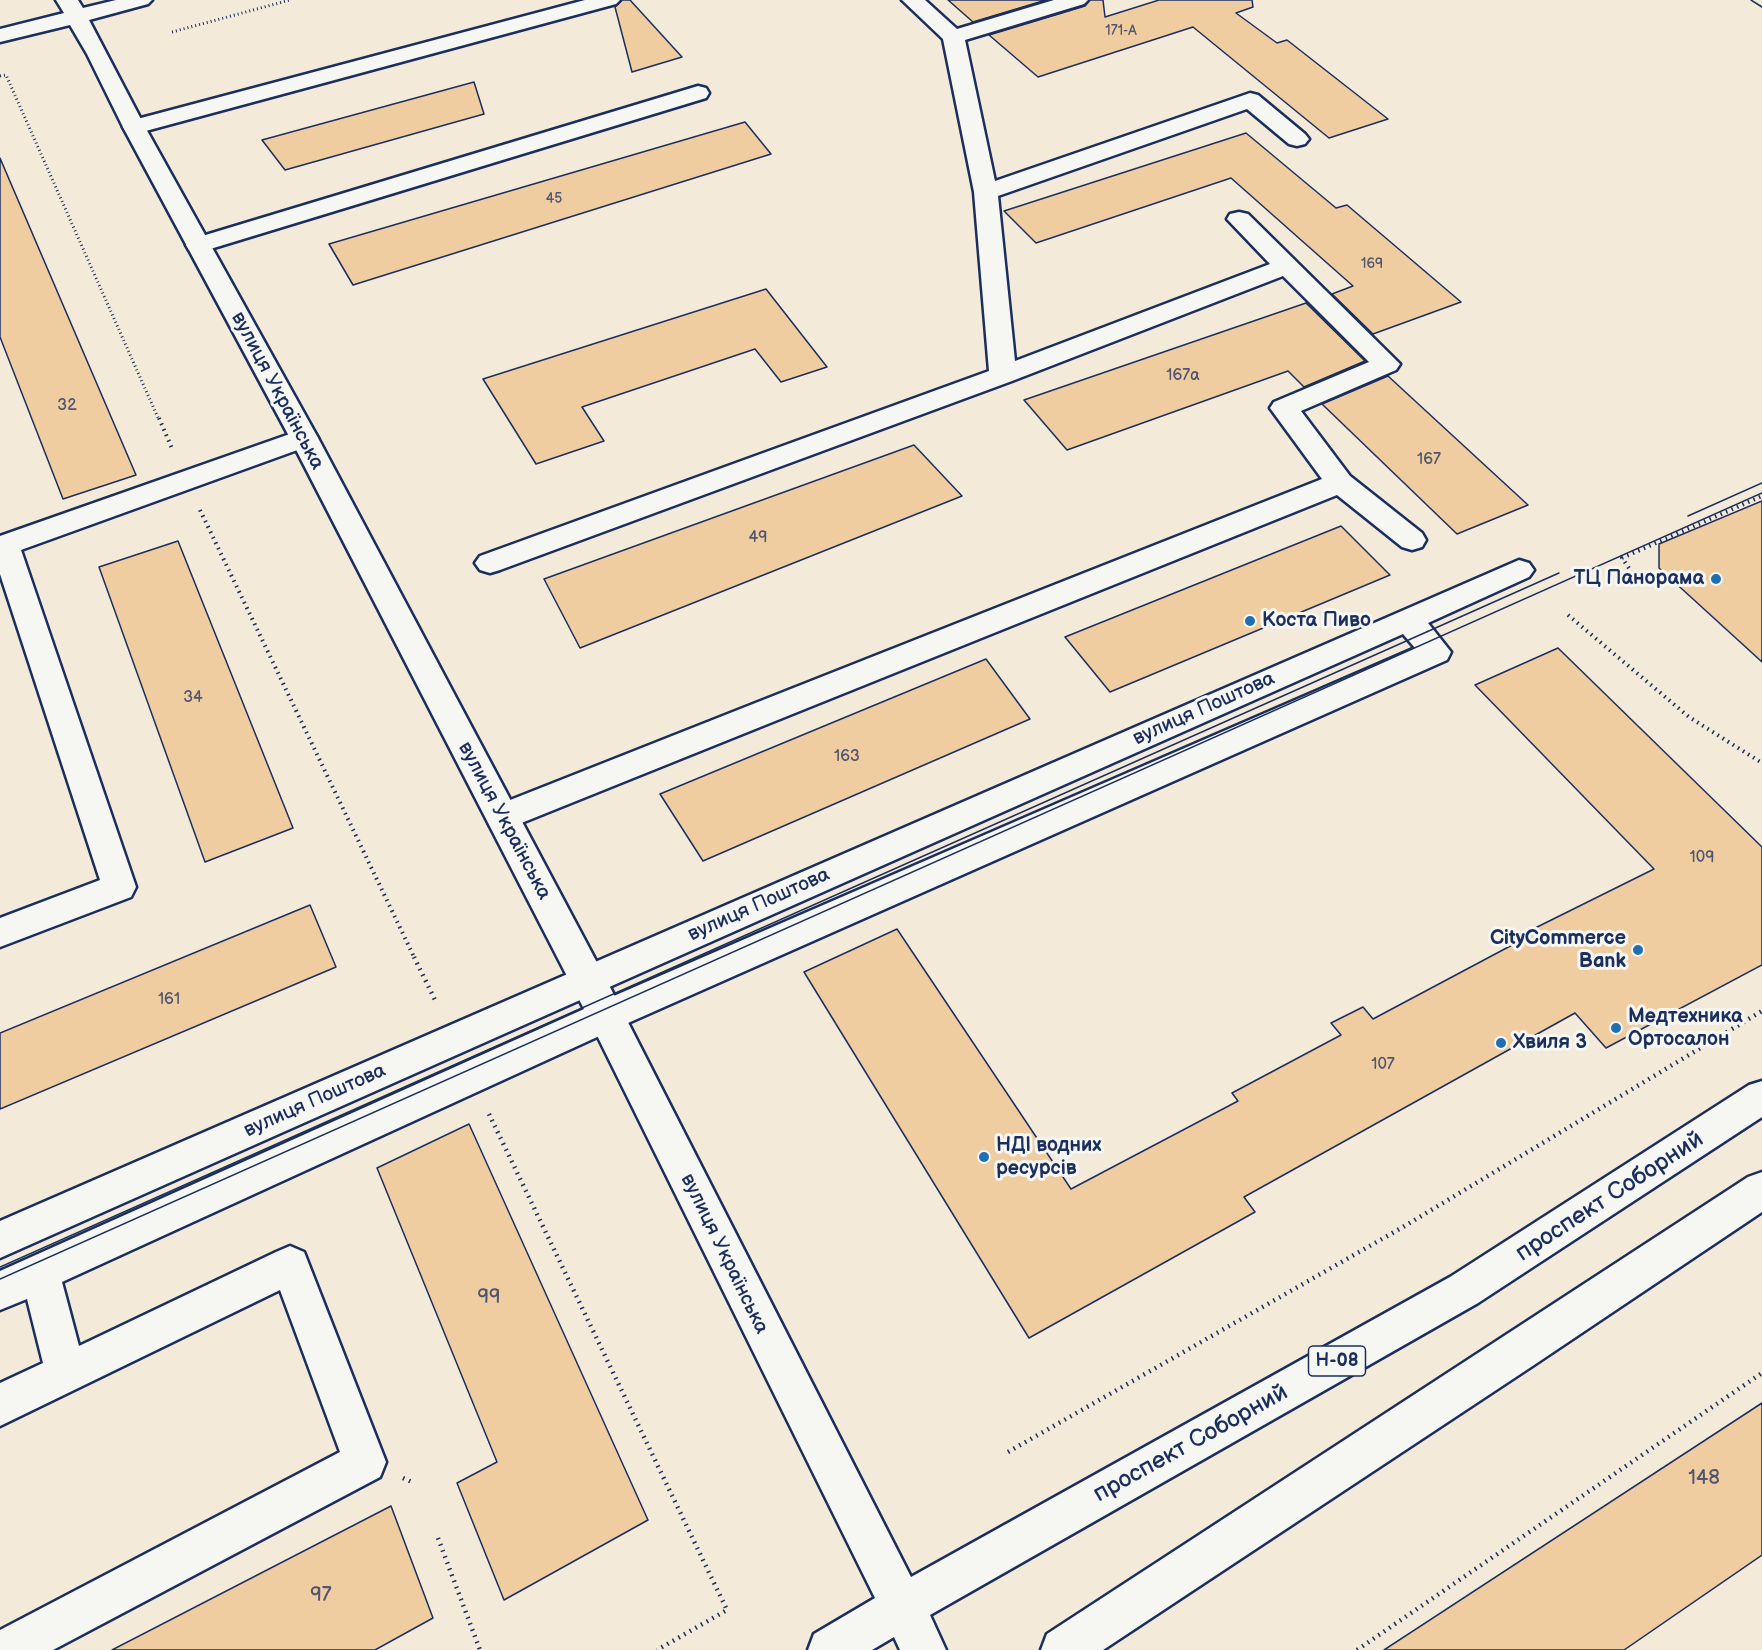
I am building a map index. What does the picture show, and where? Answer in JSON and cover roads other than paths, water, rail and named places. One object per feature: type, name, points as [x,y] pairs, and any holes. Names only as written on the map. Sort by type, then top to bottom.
[{"type":"main road","points":[[0,36],[71,8],[141,0]]},
{"type":"main road","points":[[134,127],[609,0]]},
{"type":"main road","points":[[913,0],[953,37],[986,192],[1003,375]]},
{"type":"main road","points":[[953,37],[1077,0]]},
{"type":"main road","name":"вулиця Українська","points":[[71,8],[98,54],[134,127],[304,438],[588,980],[924,1650]]},
{"type":"main road","points":[[198,245],[698,93]]},
{"type":"main road","points":[[986,192],[1250,100],[1297,140]]},
{"type":"main road","points":[[1239,219],[1387,364],[1284,408],[1340,483],[1412,540]]},
{"type":"main road","points":[[490,563],[1003,375],[1287,266]]},
{"type":"main road","points":[[0,933],[119,887],[3,538],[304,438]]},
{"type":"main road","points":[[502,817],[1340,483]]},
{"type":"main road","name":"вулиця Поштова","points":[[0,1240],[1519,570]]},
{"type":"main road","name":"вулиця Поштова","points":[[0,1291],[606,1016],[1436,652],[1408,620]]},
{"type":"main road","name":"проспект Соборний","points":[[830,1650],[902,1607],[1464,1290],[1762,1097]]},
{"type":"main road","points":[[1063,1650],[1762,1190]]},
{"type":"main road","points":[[0,1405],[290,1265],[365,1462],[7,1650]]},
{"type":"main road","points":[[40,1273],[66,1373]]},
{"type":"tram line","points":[[1751,0],[1762,7]]},
{"type":"tram line","points":[[1688,516],[1762,483]]},
{"type":"tram line","points":[[0,1279],[1762,493]]},
{"type":"tram line","points":[[0,1267],[1559,573]]},
{"type":"place","name":"ТЦ Панорама","points":[[1716,579]]},
{"type":"place","name":"Коста Пиво","points":[[1250,621]]},
{"type":"place","name":"CityCommerce Bank","points":[[1638,950]]},
{"type":"place","name":"Медтехника Ортосалон","points":[[1616,1028]]},
{"type":"place","name":"Хвиля 3","points":[[1501,1043]]},
{"type":"place","name":"НДІ водних ресурсів","points":[[984,1157]]}]
